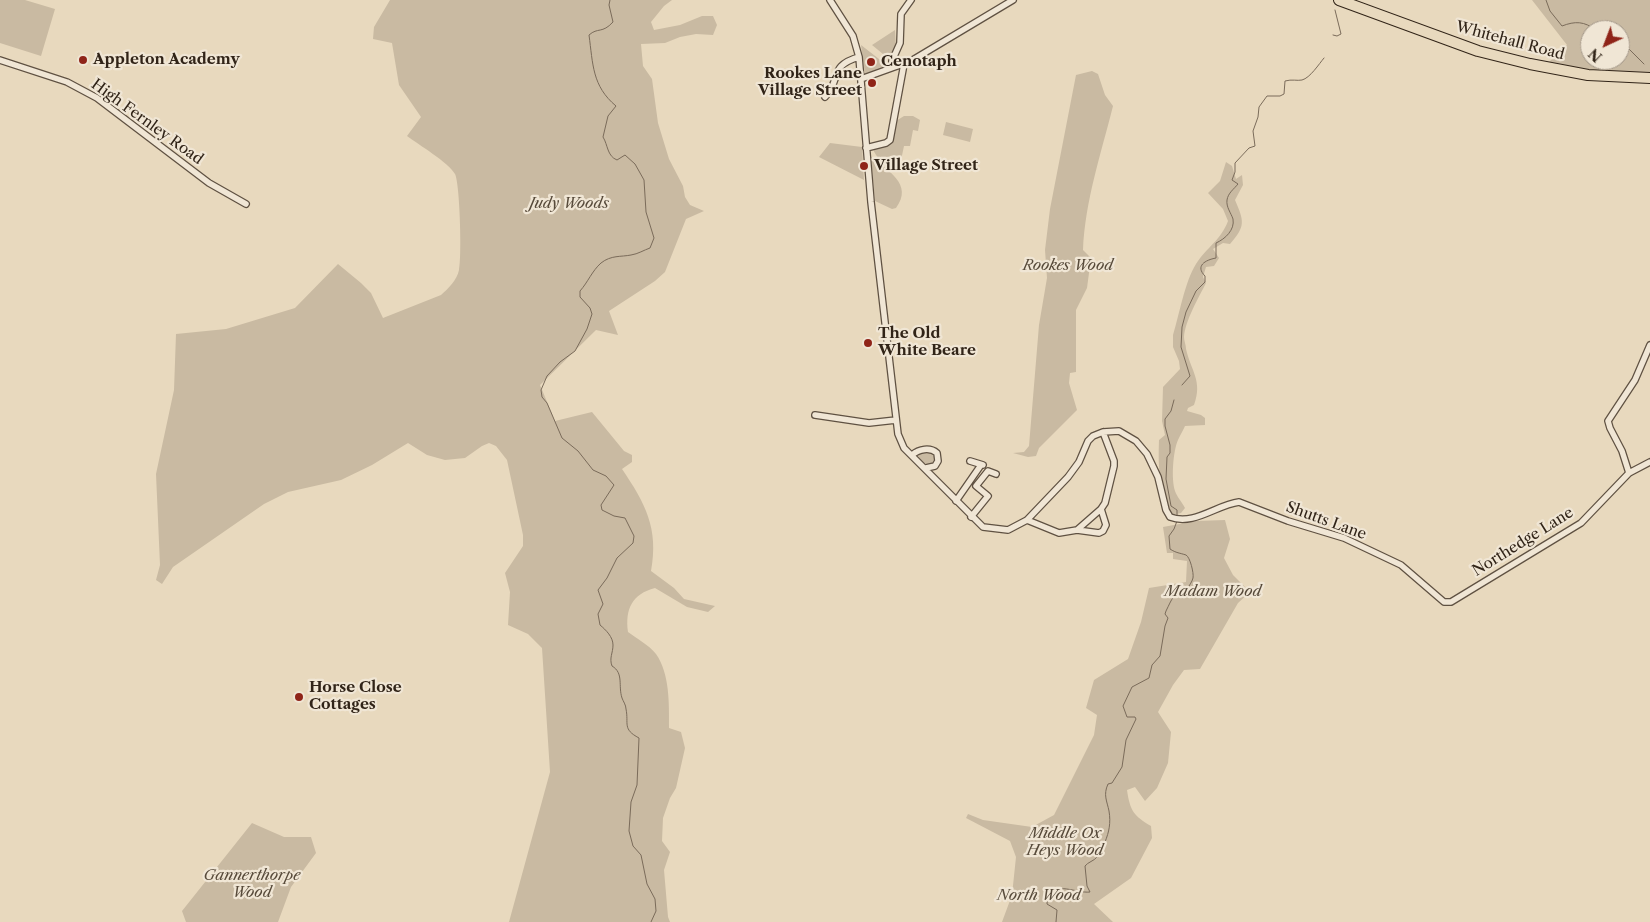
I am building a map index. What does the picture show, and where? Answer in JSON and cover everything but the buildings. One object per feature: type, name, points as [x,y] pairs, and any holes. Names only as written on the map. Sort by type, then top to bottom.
[{"type":"highway","name":"Whitehall Road","points":[[1339,0],[1478,51],[1530,64],[1588,75],[1650,78]]},
{"type":"street","points":[[830,0],[854,36],[859,57],[866,148],[900,442],[971,517],[983,527],[1008,530],[1027,520],[1068,477],[1079,462],[1088,441],[1093,436],[1103,432],[1114,461],[1114,466],[1104,504],[1078,530]]},
{"type":"street","points":[[894,67],[892,61],[900,43],[899,19],[911,0]]},
{"type":"street","points":[[862,79],[911,62],[1013,0]]},
{"type":"street","points":[[824,98],[831,90],[838,69],[848,60],[859,57]]},
{"type":"street","name":"High Fernley Road","points":[[0,60],[67,82],[97,98],[209,183],[246,204]]},
{"type":"street","points":[[866,148],[886,143],[890,140],[904,64]]},
{"type":"street","points":[[1629,472],[1622,451],[1608,421],[1635,380],[1650,345]]},
{"type":"street","points":[[815,415],[869,423],[896,420]]},
{"type":"street","name":"Shutts Lane","points":[[1103,432],[1119,431],[1136,440],[1147,454],[1155,470],[1166,510],[1172,518],[1195,518],[1239,502],[1288,521],[1344,538],[1401,565],[1444,602],[1451,602]]},
{"type":"street","points":[[912,455],[917,451],[934,450],[937,453],[938,462],[935,466],[926,468]]},
{"type":"street","points":[[956,501],[983,466],[970,460]]},
{"type":"street","name":"Northedge Lane","points":[[1451,602],[1580,523],[1629,472],[1650,462]]},
{"type":"street","points":[[971,517],[988,496],[976,486],[988,471],[996,474]]},
{"type":"street","points":[[1027,520],[1059,532],[1078,530],[1098,533],[1103,531],[1106,525],[1101,509]]},
{"type":"green space","points":[[0,0],[25,0],[55,9],[41,56],[0,43]]},
{"type":"green space","name":"Judy Woods","points":[[390,0],[672,0],[664,6],[651,22],[654,30],[680,25],[702,16],[713,16],[717,25],[713,35],[696,34],[680,37],[665,43],[641,44],[643,66],[652,79],[658,123],[669,159],[683,186],[685,197],[690,205],[704,211],[686,219],[665,272],[655,281],[609,311],[618,335],[596,330],[540,385],[555,421],[592,412],[624,451],[632,455],[632,462],[622,469],[637,493],[648,517],[653,542],[651,571],[674,588],[684,599],[715,606],[708,612],[687,607],[655,588],[636,598],[629,610],[628,616],[628,632],[650,648],[661,662],[668,690],[669,728],[681,732],[685,748],[676,788],[670,798],[663,818],[662,841],[670,852],[664,870],[670,922],[509,922],[550,772],[542,648],[528,634],[508,625],[510,592],[505,573],[523,546],[523,535],[507,460],[496,446],[489,443],[465,458],[445,460],[427,455],[408,443],[372,465],[341,480],[288,492],[264,504],[173,567],[162,584],[156,580],[160,565],[156,474],[174,390],[176,334],[226,329],[295,308],[338,264],[371,293],[383,318],[441,295],[452,284],[458,274],[460,263],[460,221],[455,174],[440,159],[407,136],[421,117],[399,85],[392,43],[373,39],[374,27]]},
{"type":"green space","points":[[1532,0],[1650,0],[1650,73],[1593,70],[1630,70],[1630,20],[1580,20],[1580,68],[1549,62],[1567,45]]},
{"type":"green space","points":[[895,30],[896,47],[891,54],[883,54],[872,45]]},
{"type":"green space","points":[[861,45],[888,66],[865,74]]},
{"type":"green space","name":"Rookes Wood","points":[[1092,71],[1098,74],[1105,95],[1113,106],[1094,178],[1084,232],[1083,250],[1091,258],[1087,288],[1076,310],[1076,372],[1070,373],[1069,383],[1077,410],[1039,448],[1036,456],[1028,457],[1013,453],[1024,452],[1029,446],[1039,325],[1047,278],[1045,250],[1050,209],[1076,75]]},
{"type":"green space","points":[[904,116],[913,116],[920,120],[918,131],[913,130],[910,146],[904,146],[900,165],[896,168],[881,161],[873,148],[889,144],[896,121]]},
{"type":"green space","points":[[946,122],[973,129],[970,142],[943,135]]},
{"type":"green space","points":[[830,143],[862,147],[864,180],[819,157]]},
{"type":"green space","points":[[871,157],[891,173],[900,185],[901,199],[896,208],[892,209],[875,201]]},
{"type":"green space","points":[[1226,162],[1232,166],[1236,179],[1242,175],[1243,185],[1235,200],[1242,223],[1239,232],[1230,244],[1223,243],[1213,249],[1219,258],[1214,266],[1206,267],[1203,277],[1206,283],[1185,331],[1186,349],[1197,383],[1194,405],[1188,408],[1187,411],[1205,418],[1205,425],[1185,426],[1176,445],[1173,480],[1176,493],[1185,508],[1181,513],[1172,515],[1164,496],[1159,470],[1159,440],[1165,435],[1162,421],[1163,387],[1180,369],[1173,347],[1173,335],[1192,271],[1200,258],[1222,233],[1228,221],[1223,209],[1208,193],[1220,181]]},
{"type":"green space","points":[[929,452],[934,456],[935,461],[929,465],[922,462],[918,456],[920,453]]},
{"type":"green space","points":[[1225,520],[1230,539],[1224,558],[1233,575],[1250,592],[1238,603],[1200,669],[1184,670],[1158,712],[1171,732],[1168,763],[1157,788],[1145,801],[1135,787],[1127,790],[1131,808],[1140,819],[1151,826],[1152,838],[1131,878],[1094,904],[1113,922],[1002,922],[1012,895],[1016,857],[1010,841],[966,818],[968,814],[983,820],[1032,827],[1054,815],[1094,735],[1097,715],[1086,708],[1094,680],[1128,659],[1141,622],[1149,588],[1186,582],[1187,561],[1173,559],[1173,553],[1167,553],[1163,527],[1196,521]]},
{"type":"green space","name":"Gannerthorpe Wood","points":[[252,823],[284,837],[311,837],[316,853],[291,887],[278,922],[186,922],[182,911]]},
{"type":"waterway","points":[[610,0],[609,5],[613,22],[606,28],[589,35],[593,65],[598,82],[602,91],[616,106],[608,116],[603,137],[611,156],[617,160],[625,155],[635,164],[644,180],[646,212],[654,238],[650,248],[634,254],[608,259],[595,269],[580,291],[580,297],[590,308],[592,314],[587,329],[575,351],[560,362],[547,376],[541,390],[542,397],[547,403],[562,438],[578,451],[593,470],[606,476],[614,485],[601,505],[602,510],[614,516],[625,518],[634,536],[633,543],[617,558],[607,578],[598,590],[603,604],[598,614],[600,625],[609,634],[613,642],[611,663],[618,672],[622,698],[626,708],[627,726],[630,732],[639,738],[637,785],[631,802],[629,831],[633,846],[641,855],[647,884],[655,899],[656,911],[651,922]]},
{"type":"waterway","points":[[1546,0],[1550,11],[1562,26],[1571,23],[1580,23]]},
{"type":"waterway","points":[[1333,35],[1341,34],[1335,10]]},
{"type":"waterway","points":[[1630,50],[1644,64]]},
{"type":"waterway","points":[[1182,385],[1190,376],[1181,347],[1182,327],[1186,312],[1196,291],[1205,282],[1201,266],[1208,260],[1216,258],[1216,243],[1226,237],[1231,230],[1233,219],[1227,200],[1231,191],[1238,184],[1232,180],[1235,172],[1235,163],[1249,148],[1255,146],[1253,131],[1259,107],[1267,96],[1280,96],[1284,94],[1285,81],[1302,80],[1308,77],[1324,58]]},
{"type":"waterway","points":[[1174,400],[1171,411],[1165,419],[1170,445],[1170,453],[1167,457],[1166,479],[1171,506],[1177,510],[1177,517]]},
{"type":"waterway","points":[[1056,922],[1057,910],[1047,904],[1048,896],[1052,891],[1063,889],[1090,892],[1087,886],[1085,866],[1094,860],[1102,850],[1110,819],[1106,791],[1108,784],[1112,783],[1122,767],[1126,740],[1136,719],[1135,717],[1127,717],[1123,706],[1132,687],[1149,678],[1152,665],[1160,656],[1168,618],[1165,614],[1166,611],[1174,597],[1179,592],[1187,589],[1193,578],[1187,556],[1170,549],[1169,536],[1177,521]]},
{"type":"place","name":"Appleton Academy","points":[[83,60]]},
{"type":"place","name":"Cenotaph","points":[[871,62]]},
{"type":"place","name":"Rookes Lane Village Street","points":[[872,83]]},
{"type":"place","name":"Village Street","points":[[864,166]]},
{"type":"place","name":"The Old White Beare","points":[[868,343]]},
{"type":"place","name":"Horse Close Cottages","points":[[299,697]]},
{"type":"park label","name":"Madam Wood","points":[[1213,592]]},
{"type":"park label","name":"Middle Ox Heys Wood","points":[[1065,842]]},
{"type":"park label","name":"North Wood","points":[[1039,896]]}]
